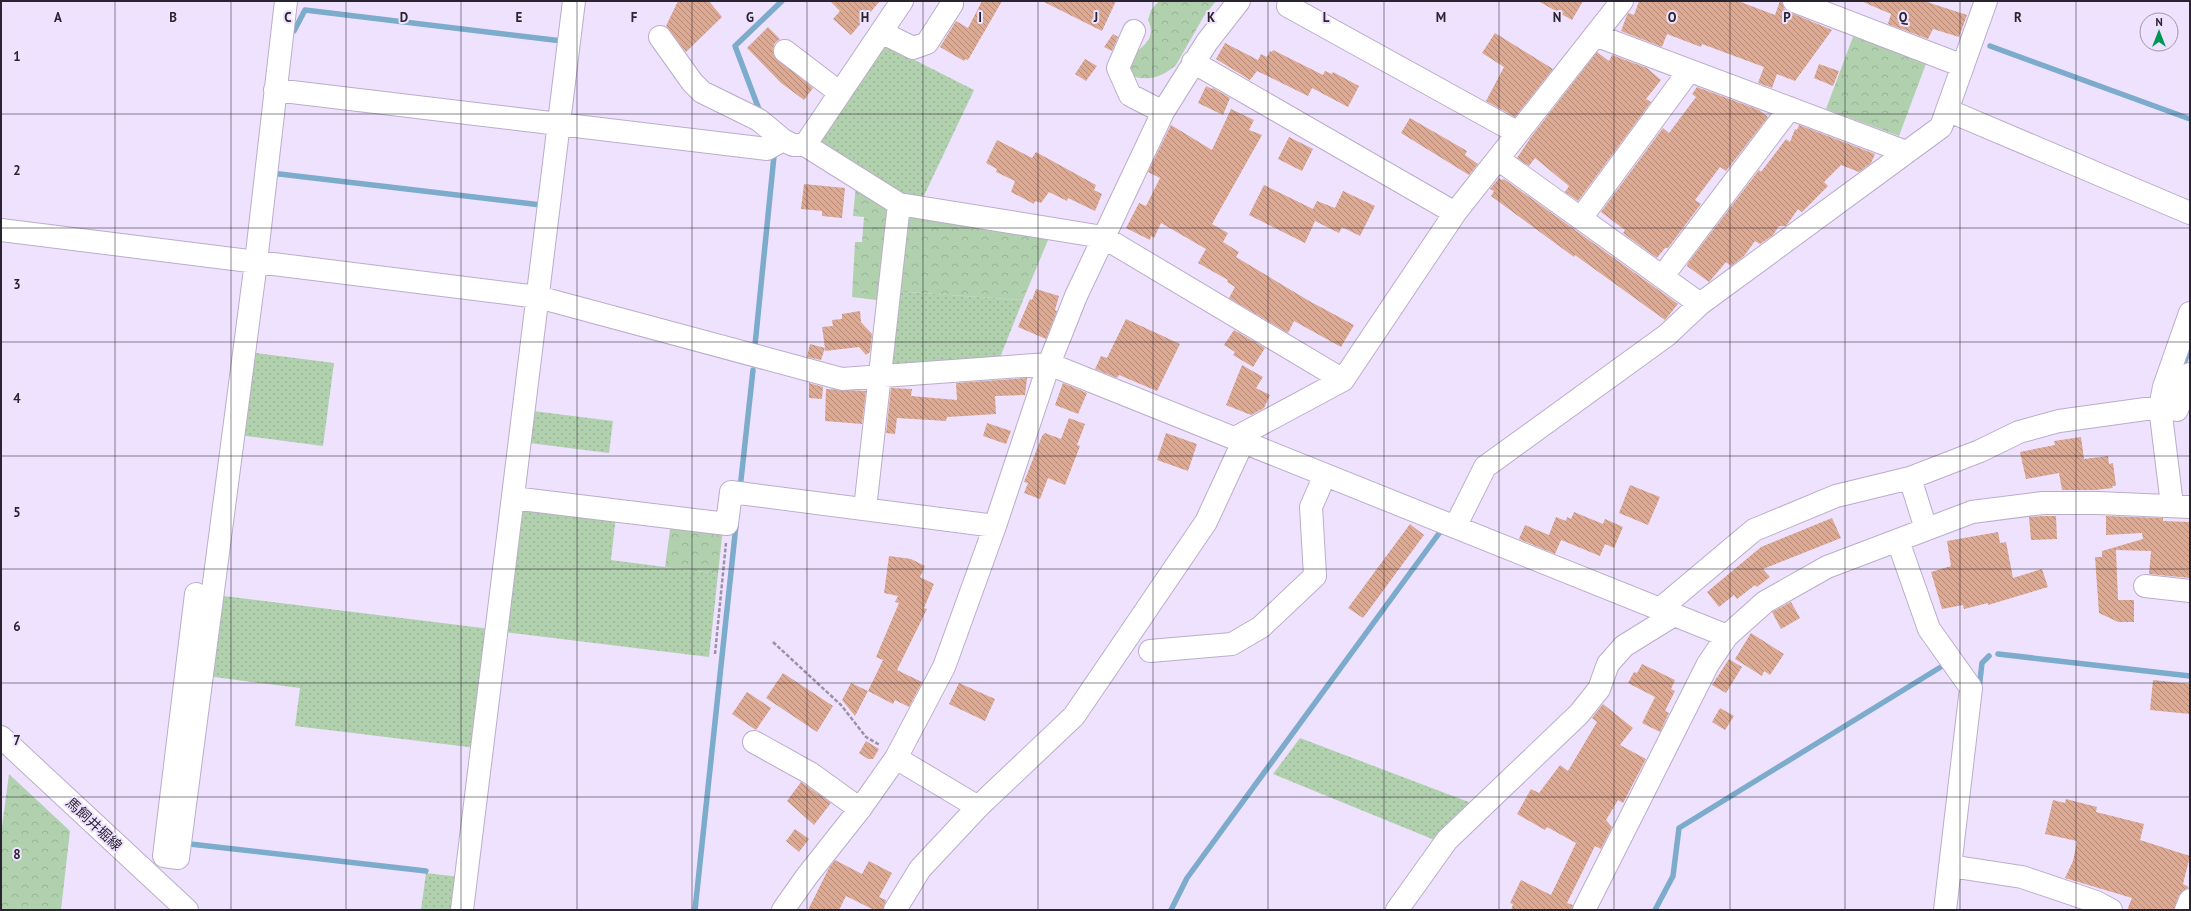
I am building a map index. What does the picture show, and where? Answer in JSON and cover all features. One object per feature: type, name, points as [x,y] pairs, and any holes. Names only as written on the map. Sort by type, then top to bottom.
[{"type":"street","points":[[196,594],[164,856],[178,858],[256,262],[286,1]]},
{"type":"street","points":[[462,910],[574,1]]},
{"type":"street","points":[[805,145],[902,1]]},
{"type":"street","points":[[783,910],[806,876],[860,810],[897,757],[944,667],[995,526],[1049,364],[1076,296],[1102,237],[1163,112],[1193,62],[1239,1]]},
{"type":"street","points":[[1291,1],[1288,6],[1518,133]]},
{"type":"street","points":[[895,910],[920,869],[978,807],[1074,716],[1206,522],[1239,440],[1342,380],[1455,213],[1622,1]]},
{"type":"street","points":[[1794,1],[1963,66]]},
{"type":"street","points":[[1455,527],[1485,467],[1667,335],[1700,304],[1941,127],[1986,1]]},
{"type":"street","points":[[881,32],[913,48],[928,43],[952,4]]},
{"type":"street","points":[[1134,31],[1118,68],[1130,95],[1163,112]]},
{"type":"street","points":[[1595,35],[1906,152]]},
{"type":"street","points":[[660,37],[678,63],[702,92],[759,120],[783,140],[793,145],[805,145],[900,204],[1102,237],[1342,380]]},
{"type":"street","points":[[785,51],[840,93]]},
{"type":"street","points":[[1193,62],[1455,213]]},
{"type":"street","points":[[1580,218],[1689,71]]},
{"type":"street","points":[[276,90],[767,149],[783,140]]},
{"type":"street","points":[[1662,277],[1790,108]]},
{"type":"street","points":[[1947,110],[2190,213]]},
{"type":"street","points":[[1498,159],[1700,304]]},
{"type":"street","points":[[865,509],[900,204]]},
{"type":"street","points":[[1,230],[538,297],[842,379],[1049,364],[1727,636]]},
{"type":"street","points":[[1584,910],[1702,677],[1727,636],[1765,602],[1827,567],[1972,512],[2007,506],[2042,503],[2098,503],[2181,506],[2160,407],[2164,387],[2190,314]]},
{"type":"street","points":[[1400,909],[1447,840],[1579,714],[1599,689],[1608,664],[1624,646],[1667,612],[1754,530],[1836,496],[1910,478],[1980,451],[2019,432],[2059,421],[2160,407],[2177,410],[2190,374]]},
{"type":"street","points":[[1150,650],[1232,644],[1261,627],[1315,576],[1311,507],[1325,475]]},
{"type":"street","points":[[1910,478],[1926,529]]},
{"type":"street","points":[[513,498],[727,524],[731,492],[995,526]]},
{"type":"street","points":[[1898,540],[1929,629],[1971,688],[1945,910]]},
{"type":"street","points":[[2145,586],[2190,591]]},
{"type":"street","name":"馬飼井堀線","points":[[1,737],[187,910]]},
{"type":"street","points":[[754,742],[810,773],[860,810]]},
{"type":"street","points":[[897,757],[978,807]]},
{"type":"street","points":[[157,882],[169,868],[171,857]]},
{"type":"street","points":[[1950,866],[2022,877],[2096,902],[2111,910]]},
{"type":"street","points":[[2186,910],[2190,900]]},
{"type":"path","points":[[714,654],[727,524]]},
{"type":"path","points":[[773,642],[841,705],[866,737],[897,757]]},
{"type":"green space","points":[[1159,1],[1216,1],[1204,16],[1176,65],[1156,77],[1138,78],[1132,76],[1126,61],[1149,39],[1151,33],[1148,20],[1151,10]]},
{"type":"green space","points":[[1854,34],[1927,61],[1899,136],[1826,109]]},
{"type":"green space","points":[[881,43],[974,90],[920,204],[818,146]]},
{"type":"green space","points":[[856,184],[895,207],[885,301],[852,297],[855,242],[862,242],[864,217],[853,216]]},
{"type":"green space","points":[[901,212],[1051,233],[1023,300],[893,291]]},
{"type":"green space","points":[[893,291],[1023,300],[999,360],[885,369]]},
{"type":"green space","points":[[249,352],[334,363],[323,446],[238,435]]},
{"type":"green space","points":[[533,411],[613,421],[609,453],[529,443]]},
{"type":"green space","points":[[519,503],[616,515],[611,560],[718,574],[709,657],[503,632]]},
{"type":"green space","points":[[671,522],[723,528],[718,574],[665,567]]},
{"type":"green space","points":[[216,595],[491,629],[477,748],[295,726],[300,688],[206,676]]},
{"type":"green space","points":[[1300,738],[1474,804],[1437,841],[1273,774]]},
{"type":"green space","points":[[9,774],[70,831],[61,910],[1,910],[1,834]]},
{"type":"green space","points":[[426,873],[460,877],[456,910],[421,910]]},
{"type":"building","points":[[678,1],[709,1],[722,17],[686,52],[666,26]]},
{"type":"building","points":[[830,1],[880,1],[851,35],[833,19],[840,11]]},
{"type":"building","points":[[982,1],[1002,1],[968,60],[965,59],[964,61],[940,47],[956,21],[968,28]]},
{"type":"building","points":[[1042,1],[1116,1],[1102,31]]},
{"type":"building","points":[[1538,1],[1583,1],[1572,20]]},
{"type":"building","points":[[1639,1],[1738,1],[1775,15],[1780,1],[1782,1],[1784,9],[1789,12],[1832,30],[1795,81],[1777,74],[1772,88],[1758,83],[1764,67],[1702,44],[1701,47],[1667,34],[1662,47],[1621,31],[1628,13],[1634,15]]},
{"type":"building","points":[[1861,1],[1924,1],[1967,15],[1959,37],[1933,29],[1928,39],[1888,24],[1891,14]]},
{"type":"building","points":[[768,27],[780,39],[775,43],[773,49],[774,56],[813,88],[804,100],[781,83],[747,48]]},
{"type":"building","points":[[1495,33],[1553,69],[1515,117],[1486,101],[1504,67],[1482,53]]},
{"type":"building","points":[[1113,34],[1118,37],[1112,51],[1104,47]]},
{"type":"building","points":[[1225,43],[1258,60],[1261,54],[1267,57],[1270,51],[1272,52],[1273,50],[1323,75],[1325,71],[1332,74],[1333,72],[1359,86],[1348,107],[1312,88],[1308,96],[1257,71],[1250,80],[1216,59]]},
{"type":"building","points":[[1597,52],[1609,61],[1612,55],[1647,68],[1661,80],[1646,99],[1651,102],[1578,201],[1565,192],[1569,186],[1535,158],[1529,166],[1517,158],[1531,137]]},
{"type":"building","points":[[1085,59],[1097,66],[1086,81],[1075,74]]},
{"type":"building","points":[[1819,64],[1839,71],[1833,86],[1814,78]]},
{"type":"building","points":[[1206,86],[1212,89],[1213,88],[1230,98],[1223,115],[1198,103]]},
{"type":"building","points":[[1697,87],[1759,110],[1768,117],[1726,171],[1720,167],[1695,200],[1701,204],[1668,248],[1665,248],[1657,258],[1623,233],[1625,230],[1601,212],[1663,128],[1669,133],[1696,97],[1692,94]]},
{"type":"building","points":[[1231,109],[1254,120],[1249,130],[1262,135],[1212,224],[1228,233],[1223,242],[1239,252],[1236,257],[1311,302],[1354,325],[1341,347],[1294,321],[1288,333],[1229,298],[1235,287],[1227,282],[1228,280],[1198,263],[1206,249],[1161,223],[1154,238],[1151,236],[1150,240],[1126,228],[1139,203],[1146,206],[1160,178],[1148,172],[1171,125],[1212,150]]},
{"type":"building","points":[[1410,118],[1467,151],[1465,155],[1478,164],[1469,175],[1401,133]]},
{"type":"building","points":[[1799,125],[1875,154],[1871,163],[1859,172],[1841,165],[1824,182],[1828,186],[1802,212],[1798,209],[1786,226],[1779,226],[1773,235],[1760,244],[1755,241],[1744,256],[1731,266],[1726,262],[1709,282],[1687,266],[1688,263],[1759,170],[1761,172],[1786,139],[1790,142],[1795,129],[1797,130]]},
{"type":"building","points":[[1289,137],[1313,149],[1302,171],[1278,159]]},
{"type":"building","points":[[997,140],[1032,158],[1036,152],[1096,185],[1094,190],[1102,194],[1095,211],[1068,198],[1067,201],[1049,192],[1041,203],[1035,201],[1034,204],[1011,192],[1015,181],[996,172],[997,169],[986,163]]},
{"type":"building","points":[[1499,178],[1502,180],[1504,179],[1678,304],[1665,320],[1575,255],[1574,257],[1491,196],[1494,191],[1490,189]]},
{"type":"building","points":[[804,184],[845,188],[842,218],[822,216],[822,211],[801,209]]},
{"type":"building","points":[[1264,185],[1313,209],[1317,201],[1335,208],[1343,191],[1375,206],[1360,236],[1342,227],[1339,233],[1315,221],[1305,243],[1249,215]]},
{"type":"building","points":[[1036,289],[1059,296],[1055,310],[1057,311],[1046,339],[1018,327]]},
{"type":"building","points":[[860,311],[861,322],[872,334],[870,352],[866,355],[859,347],[825,351],[822,327],[833,326],[832,320],[842,319],[842,314]]},
{"type":"building","points":[[1126,319],[1180,344],[1157,391],[1119,375],[1117,378],[1095,369],[1101,356],[1107,358]]},
{"type":"building","points":[[1234,330],[1265,348],[1253,367],[1233,355],[1235,352],[1224,345]]},
{"type":"building","points":[[810,344],[825,348],[821,360],[807,357]]},
{"type":"building","points":[[1242,365],[1263,377],[1256,388],[1270,395],[1264,408],[1251,415],[1226,405]]},
{"type":"building","points":[[1027,378],[1025,395],[995,396],[996,414],[947,417],[946,421],[897,418],[895,434],[886,433],[891,388],[912,389],[911,396],[957,400],[956,383]]},
{"type":"building","points":[[809,383],[823,387],[822,399],[809,398]]},
{"type":"building","points":[[1063,383],[1087,393],[1078,414],[1055,405]]},
{"type":"building","points":[[826,389],[866,391],[862,424],[825,421]]},
{"type":"building","points":[[1069,418],[1085,424],[1077,445],[1080,446],[1065,485],[1048,478],[1040,499],[1024,493],[1028,483],[1024,482],[1042,436],[1045,433],[1061,439]]},
{"type":"building","points":[[987,423],[1011,431],[1006,444],[983,436]]},
{"type":"building","points":[[1166,433],[1197,444],[1188,471],[1157,460]]},
{"type":"building","points":[[2081,437],[2084,459],[2108,456],[2109,464],[2113,463],[2116,486],[2112,486],[2113,488],[2095,490],[2062,490],[2059,473],[2026,479],[2020,452],[2055,445],[2054,441]]},
{"type":"building","points":[[1630,485],[1660,497],[1648,525],[1619,513]]},
{"type":"building","points":[[1574,512],[1603,524],[1605,519],[1623,527],[1614,548],[1605,544],[1600,556],[1549,535],[1556,517],[1566,521],[1567,517],[1571,519]]},
{"type":"building","points":[[2056,516],[2057,539],[2031,540],[2029,517]]},
{"type":"building","points":[[2106,516],[2163,518],[2163,521],[2190,522],[2190,578],[2149,574],[2151,551],[2116,550],[2118,600],[2134,600],[2134,622],[2118,622],[2099,613],[2095,557],[2102,557],[2102,551],[2143,539],[2142,533],[2106,535]]},
{"type":"building","points":[[1832,518],[1841,538],[1763,569],[1770,577],[1757,587],[1755,585],[1737,599],[1734,595],[1719,607],[1707,592],[1761,547]]},
{"type":"building","points":[[1410,524],[1424,535],[1363,618],[1348,608]]},
{"type":"building","points":[[1525,525],[1561,540],[1555,554],[1519,539]]},
{"type":"building","points":[[1998,532],[2000,543],[2006,542],[2013,578],[2042,569],[2048,587],[1988,605],[1988,603],[1964,609],[1963,605],[1942,609],[1931,572],[1951,566],[1947,541]]},
{"type":"building","points":[[889,556],[911,559],[925,566],[920,577],[934,584],[924,608],[927,609],[897,670],[922,682],[909,707],[895,700],[893,704],[868,691],[883,660],[876,657],[899,603],[895,602],[898,596],[884,593]]},
{"type":"building","points":[[1791,602],[1800,618],[1781,629],[1772,612]]},
{"type":"building","points":[[1751,633],[1784,654],[1770,675],[1764,671],[1762,676],[1735,659]]},
{"type":"building","points":[[1729,659],[1742,667],[1726,693],[1712,685]]},
{"type":"building","points":[[1642,664],[1675,680],[1671,689],[1675,691],[1665,711],[1669,713],[1660,732],[1642,723],[1655,697],[1628,683],[1634,672],[1637,673]]},
{"type":"building","points":[[783,673],[833,706],[817,732],[766,698]]},
{"type":"building","points":[[2153,680],[2190,684],[2190,714],[2150,710]]},
{"type":"building","points":[[851,683],[868,691],[855,716],[842,700]]},
{"type":"building","points":[[959,683],[995,699],[985,721],[949,704]]},
{"type":"building","points":[[747,692],[771,708],[756,730],[732,714]]},
{"type":"building","points":[[1603,704],[1633,728],[1620,745],[1646,759],[1623,803],[1618,800],[1606,820],[1612,827],[1601,849],[1595,846],[1567,903],[1573,905],[1572,910],[1511,910],[1513,904],[1510,903],[1521,880],[1551,895],[1576,843],[1547,827],[1545,830],[1517,814],[1531,789],[1539,793],[1560,765],[1568,771],[1597,722],[1592,718]]},
{"type":"building","points":[[1720,708],[1734,716],[1725,730],[1712,722]]},
{"type":"building","points":[[866,741],[879,749],[873,759],[868,759],[859,753]]},
{"type":"building","points":[[801,782],[831,803],[814,825],[787,801]]},
{"type":"building","points":[[2066,799],[2097,807],[2096,812],[2144,824],[2140,840],[2190,856],[2183,884],[2189,887],[2179,895],[2174,910],[2127,910],[2132,898],[2065,878],[2073,861],[2077,841],[2045,834],[2053,800],[2065,803]]},
{"type":"building","points":[[795,829],[809,839],[799,852],[786,841]]},
{"type":"building","points":[[835,860],[862,874],[869,861],[892,873],[879,897],[886,900],[883,910],[874,910],[846,896],[839,910],[808,910],[829,868]]},
{"type":"waterway","points":[[760,112],[735,46],[782,1]]},
{"type":"waterway","points":[[288,31],[294,31],[305,10],[562,41]]},
{"type":"waterway","points":[[1990,46],[2190,119]]},
{"type":"waterway","points":[[755,345],[774,156]]},
{"type":"waterway","points":[[271,173],[541,205]]},
{"type":"waterway","points":[[2183,366],[2190,347]]},
{"type":"waterway","points":[[740,489],[753,370]]},
{"type":"waterway","points":[[695,910],[736,525]]},
{"type":"waterway","points":[[1171,910],[1187,878],[1440,532]]},
{"type":"waterway","points":[[1998,654],[2190,676]]},
{"type":"waterway","points":[[1979,689],[1982,663],[1989,656]]},
{"type":"waterway","points":[[1655,910],[1673,876],[1679,828],[1944,665]]},
{"type":"waterway","points":[[190,844],[426,871]]}]
